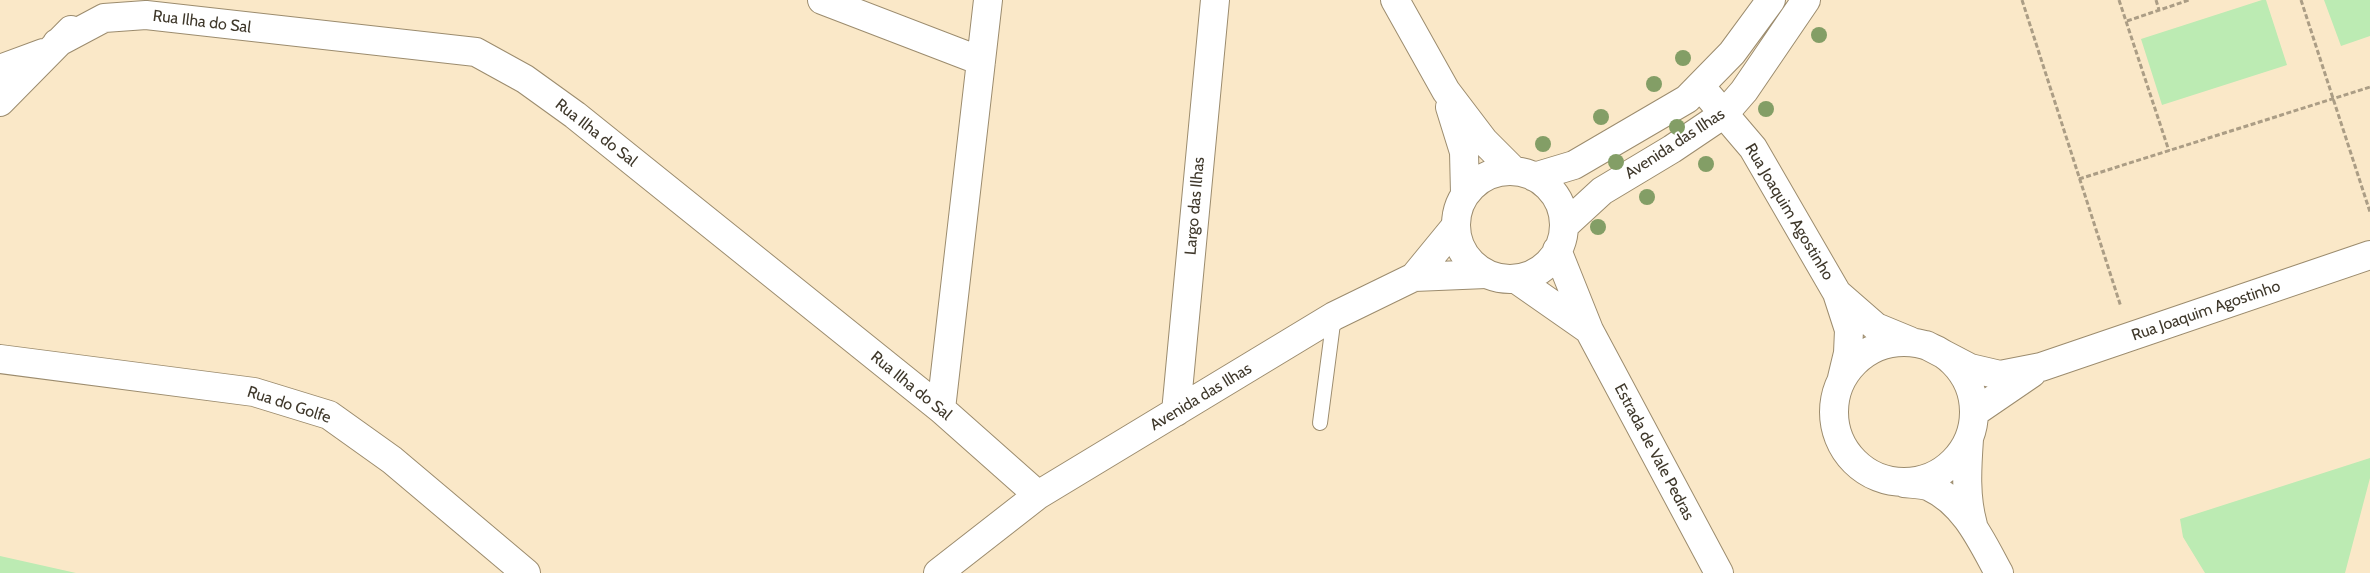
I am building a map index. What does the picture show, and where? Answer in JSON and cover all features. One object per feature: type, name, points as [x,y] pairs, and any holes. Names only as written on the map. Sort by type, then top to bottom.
[{"type":"street","points":[[0,102],[100,0]]},
{"type":"street","points":[[822,0],[980,62]]},
{"type":"street","points":[[941,410],[988,0]]},
{"type":"street","name":"Largo das Ilhas","points":[[1176,412],[1215,0]]},
{"type":"street","points":[[1395,0],[1446,91],[1484,141],[1523,173],[1546,185],[1556,197],[1562,211],[1561,238],[1547,264],[1532,274],[1516,278],[1501,278],[1486,274],[1474,266],[1464,254],[1455,227],[1458,209],[1465,194],[1478,181],[1494,173],[1523,173]]},
{"type":"street","name":"Avenida das Ilhas","points":[[1523,173],[1574,165],[1687,99],[1701,87],[1732,53],[1771,0]]},
{"type":"street","name":"Avenida das Ilhas","points":[[1561,238],[1602,190],[1679,144],[1724,114],[1744,91],[1806,0]]},
{"type":"street","name":"Rua Ilha do Sal","points":[[56,46],[104,18],[146,15],[150,8],[476,52],[525,79],[575,115],[941,410],[1038,495]]},
{"type":"street","points":[[0,69],[56,46]]},
{"type":"street","name":"Rua Joaquim Agostinho","points":[[1701,87],[1753,148],[1837,293],[1849,330],[1848,353],[1842,378],[1835,394],[1834,415],[1839,439],[1852,458],[1874,475],[1897,482],[1930,487],[1957,506],[1973,526],[1999,573]]},
{"type":"street","points":[[1446,91],[1464,152],[1465,194]]},
{"type":"street","points":[[1414,277],[1455,227]]},
{"type":"street","name":"Estrada de Vale Pedras","points":[[1561,238],[1589,330],[1719,573]]},
{"type":"street","name":"Rua Joaquim Agostinho","points":[[1842,378],[1858,358],[1880,345],[1919,343],[1970,368],[2000,375],[2041,367],[2370,255]]},
{"type":"street","name":"Avenida das Ilhas","points":[[938,573],[1038,495],[1334,316],[1414,277],[1486,274]]},
{"type":"street","name":"Estrada de Vale Pedras","points":[[1516,278],[1589,330]]},
{"type":"street","name":"Rua Joaquim Agostinho","points":[[1837,293],[1876,327],[1919,343],[1948,357],[1965,377],[1971,389],[1972,425],[1966,474],[1968,507],[1973,526]]},
{"type":"street","name":"Rua do Golfe","points":[[0,359],[254,392],[329,415],[392,460],[526,573]]},
{"type":"street","name":"Rua Joaquim Agostinho","points":[[1897,482],[1911,482],[1942,472],[1963,451],[1972,425],[2041,367]]},
{"type":"lane","points":[[1320,423],[1334,316]]},
{"type":"path","points":[[2022,0],[2122,310]]},
{"type":"path","points":[[2119,0],[2170,151]]},
{"type":"path","points":[[2156,0],[2159,10]]},
{"type":"path","points":[[2127,21],[2189,0]]},
{"type":"path","points":[[2301,0],[2370,212]]},
{"type":"path","points":[[2079,179],[2334,100],[2370,87]]},
{"type":"green space","points":[[2266,0],[2287,65],[2162,105],[2141,39]]},
{"type":"green space","points":[[2324,0],[2370,0],[2370,36],[2341,46]]},
{"type":"green space","points":[[2370,458],[2370,478],[2345,573],[2205,573],[2183,537],[2180,519]]},
{"type":"green space","points":[[0,556],[76,573],[0,573]]}]
